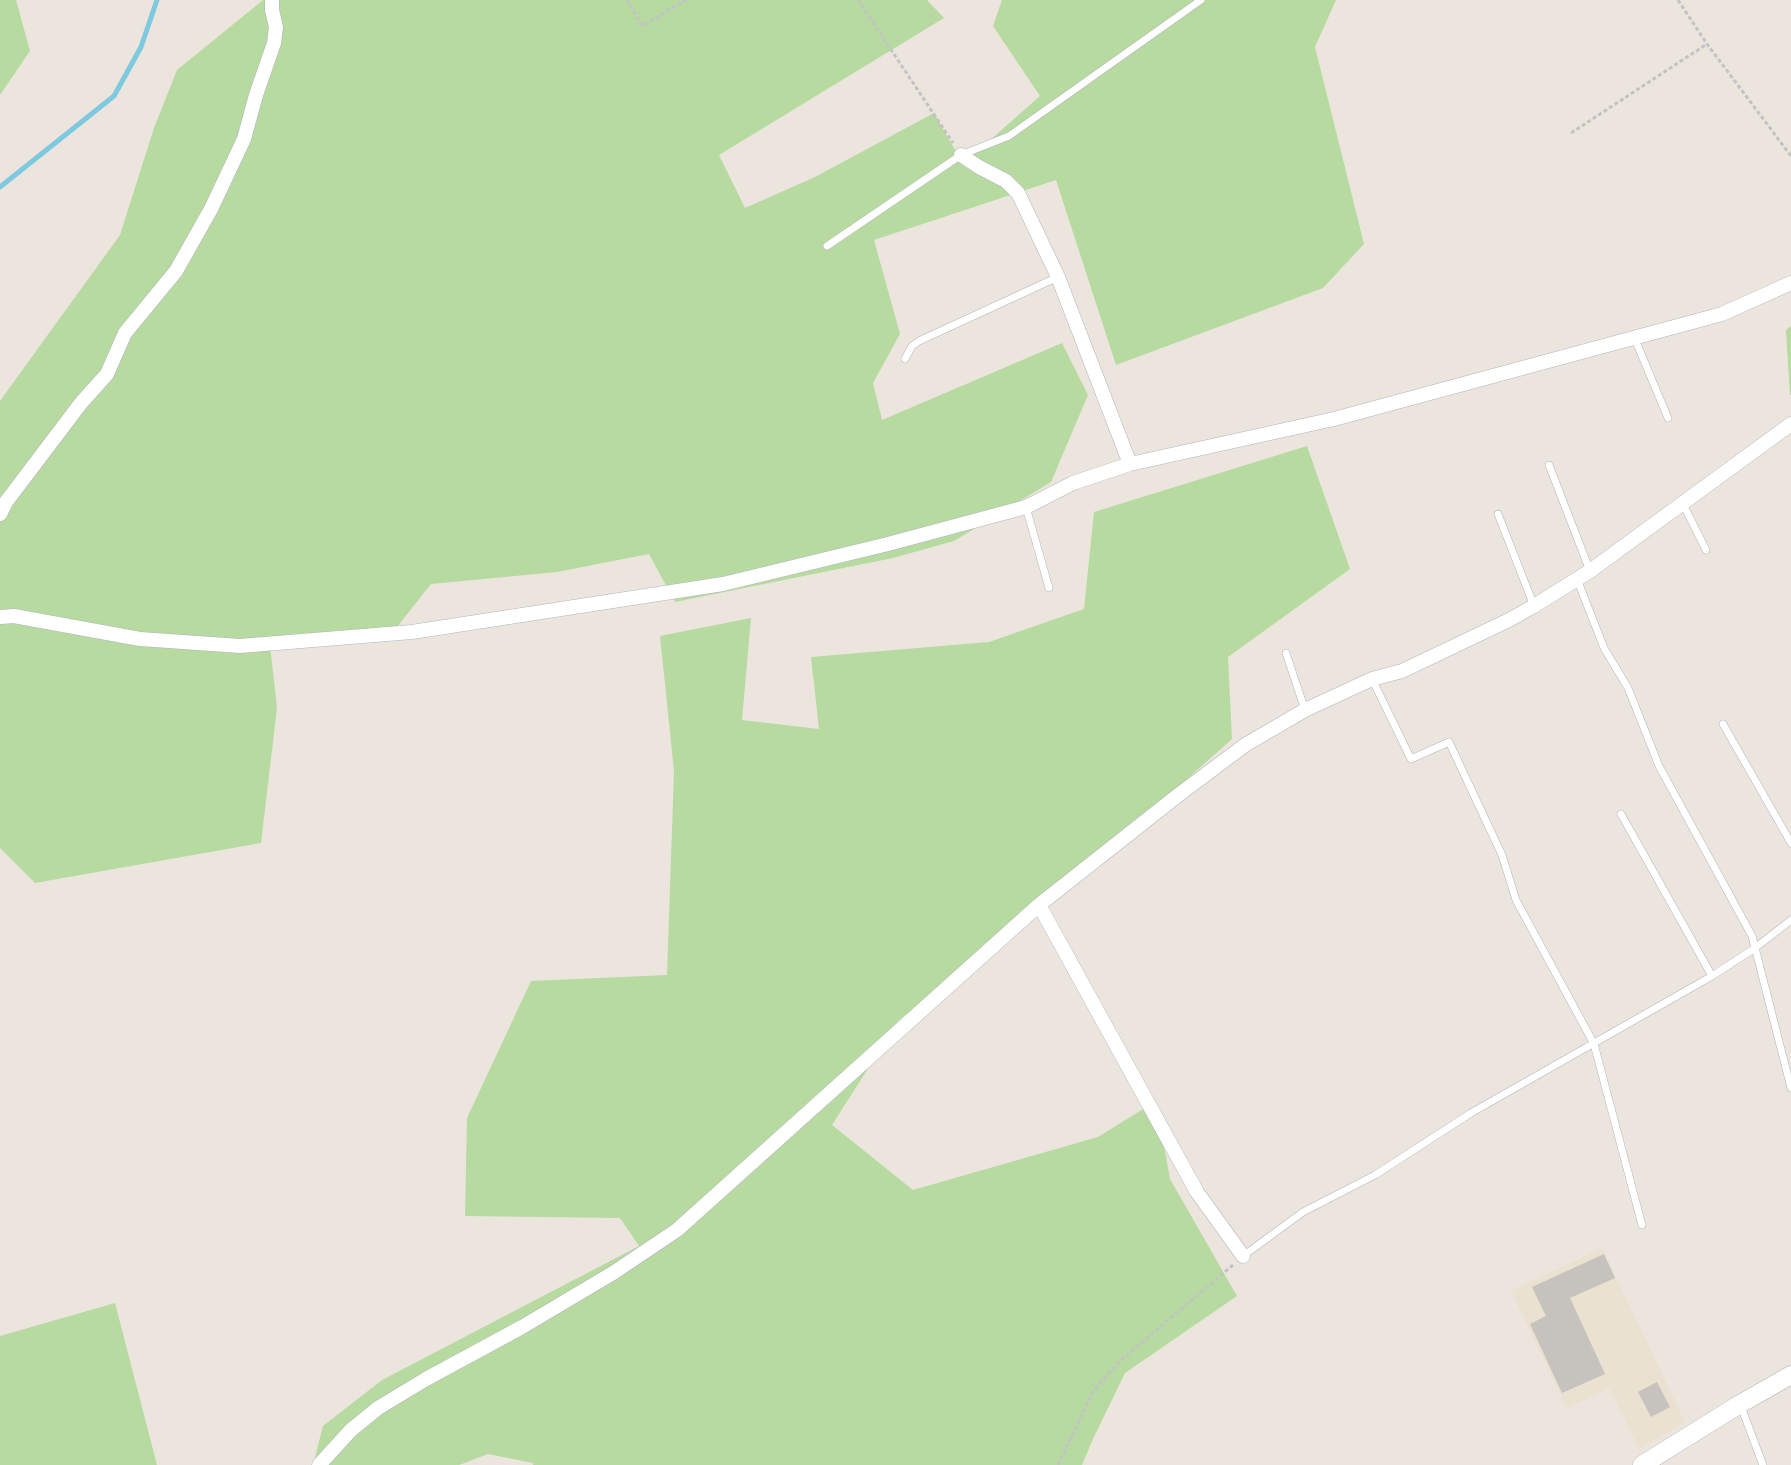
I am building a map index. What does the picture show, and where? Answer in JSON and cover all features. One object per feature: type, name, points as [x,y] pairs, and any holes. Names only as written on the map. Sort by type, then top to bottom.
[{"type":"street","points":[[0,514],[6,502],[64,426],[107,374],[125,332],[176,271],[211,209],[244,139],[256,95],[274,43],[276,26],[272,10],[272,0]]},
{"type":"street","points":[[962,155],[979,167],[1006,181],[1018,193],[1058,277],[1130,464]]},
{"type":"street","points":[[0,617],[14,616],[140,639],[240,646],[412,632],[723,584],[888,544],[1026,507],[1073,483],[1130,464],[1334,419],[1634,336],[1722,314],[1791,283]]},
{"type":"street","points":[[318,1465],[352,1430],[378,1408],[614,1273],[677,1230],[1039,905],[1176,796],[1245,745],[1305,710],[1372,679],[1402,671],[1509,620],[1534,606],[1590,571],[1791,424]]},
{"type":"street","points":[[1039,905],[1197,1192],[1243,1256]]},
{"type":"street","points":[[1642,1465],[1740,1404],[1791,1375]]},
{"type":"lane","points":[[827,246],[962,155],[1009,136],[1201,0]]},
{"type":"lane","points":[[905,359],[912,346],[919,341],[1058,277]]},
{"type":"lane","points":[[1634,336],[1668,418]]},
{"type":"lane","points":[[1549,465],[1590,571]]},
{"type":"lane","points":[[1683,504],[1706,550]]},
{"type":"lane","points":[[1026,507],[1048,588]]},
{"type":"lane","points":[[1498,514],[1534,606]]},
{"type":"lane","points":[[1578,579],[1604,648],[1628,688],[1659,766],[1752,936],[1791,1088]]},
{"type":"lane","points":[[1286,653],[1305,710]]},
{"type":"lane","points":[[1372,679],[1411,759],[1449,742],[1502,855],[1516,900],[1594,1044],[1642,1225]]},
{"type":"lane","points":[[1723,724],[1791,843]]},
{"type":"lane","points":[[1621,814],[1712,976]]},
{"type":"lane","points":[[1243,1256],[1302,1212],[1375,1175],[1471,1113],[1712,976],[1755,948],[1791,920]]},
{"type":"lane","points":[[1740,1404],[1763,1465]]},
{"type":"path","points":[[627,0],[642,26],[686,0]]},
{"type":"path","points":[[858,0],[962,155]]},
{"type":"path","points":[[1678,0],[1708,44],[1791,156]]},
{"type":"path","points":[[1571,133],[1708,44]]},
{"type":"path","points":[[1058,1465],[1094,1390],[1119,1362],[1243,1256]]},
{"type":"shaded area","points":[[1602,1248],[1685,1422],[1639,1449],[1609,1388],[1567,1408],[1511,1291]]},
{"type":"green space","points":[[0,0],[16,0],[30,51],[0,95]]},
{"type":"green space","points":[[263,0],[927,0],[944,18],[719,155],[745,208],[815,177],[934,113],[963,164],[1040,96],[993,26],[1002,0],[1336,0],[1315,47],[1364,244],[1323,288],[1116,365],[1056,180],[874,240],[900,334],[873,383],[882,420],[1062,343],[1088,395],[1051,482],[954,541],[893,558],[675,602],[649,554],[557,572],[431,584],[385,642],[269,637],[277,708],[261,843],[35,883],[0,848],[0,401],[120,235],[154,128],[177,70]]},
{"type":"green space","points":[[1791,326],[1791,395],[1790,395],[1786,330]]},
{"type":"green space","points":[[1307,446],[1350,569],[1228,657],[1232,739],[1083,872],[899,1020],[832,1125],[913,1190],[1098,1137],[1156,1101],[1170,1179],[1237,1296],[1125,1373],[1082,1465],[533,1465],[533,1463],[488,1454],[459,1465],[313,1465],[323,1426],[382,1380],[639,1246],[620,1218],[465,1216],[467,1118],[531,981],[667,975],[674,771],[660,636],[751,618],[742,720],[819,729],[811,657],[989,642],[1084,609],[1094,512]]},
{"type":"green space","points":[[115,1303],[157,1465],[0,1465],[0,1336]]},
{"type":"building","points":[[1604,1254],[1615,1278],[1570,1298],[1605,1374],[1562,1393],[1530,1324],[1546,1316],[1532,1287]]},
{"type":"building","points":[[1657,1382],[1670,1407],[1651,1417],[1638,1392]]},
{"type":"waterway","points":[[0,187],[114,96],[141,47],[157,0]]}]
